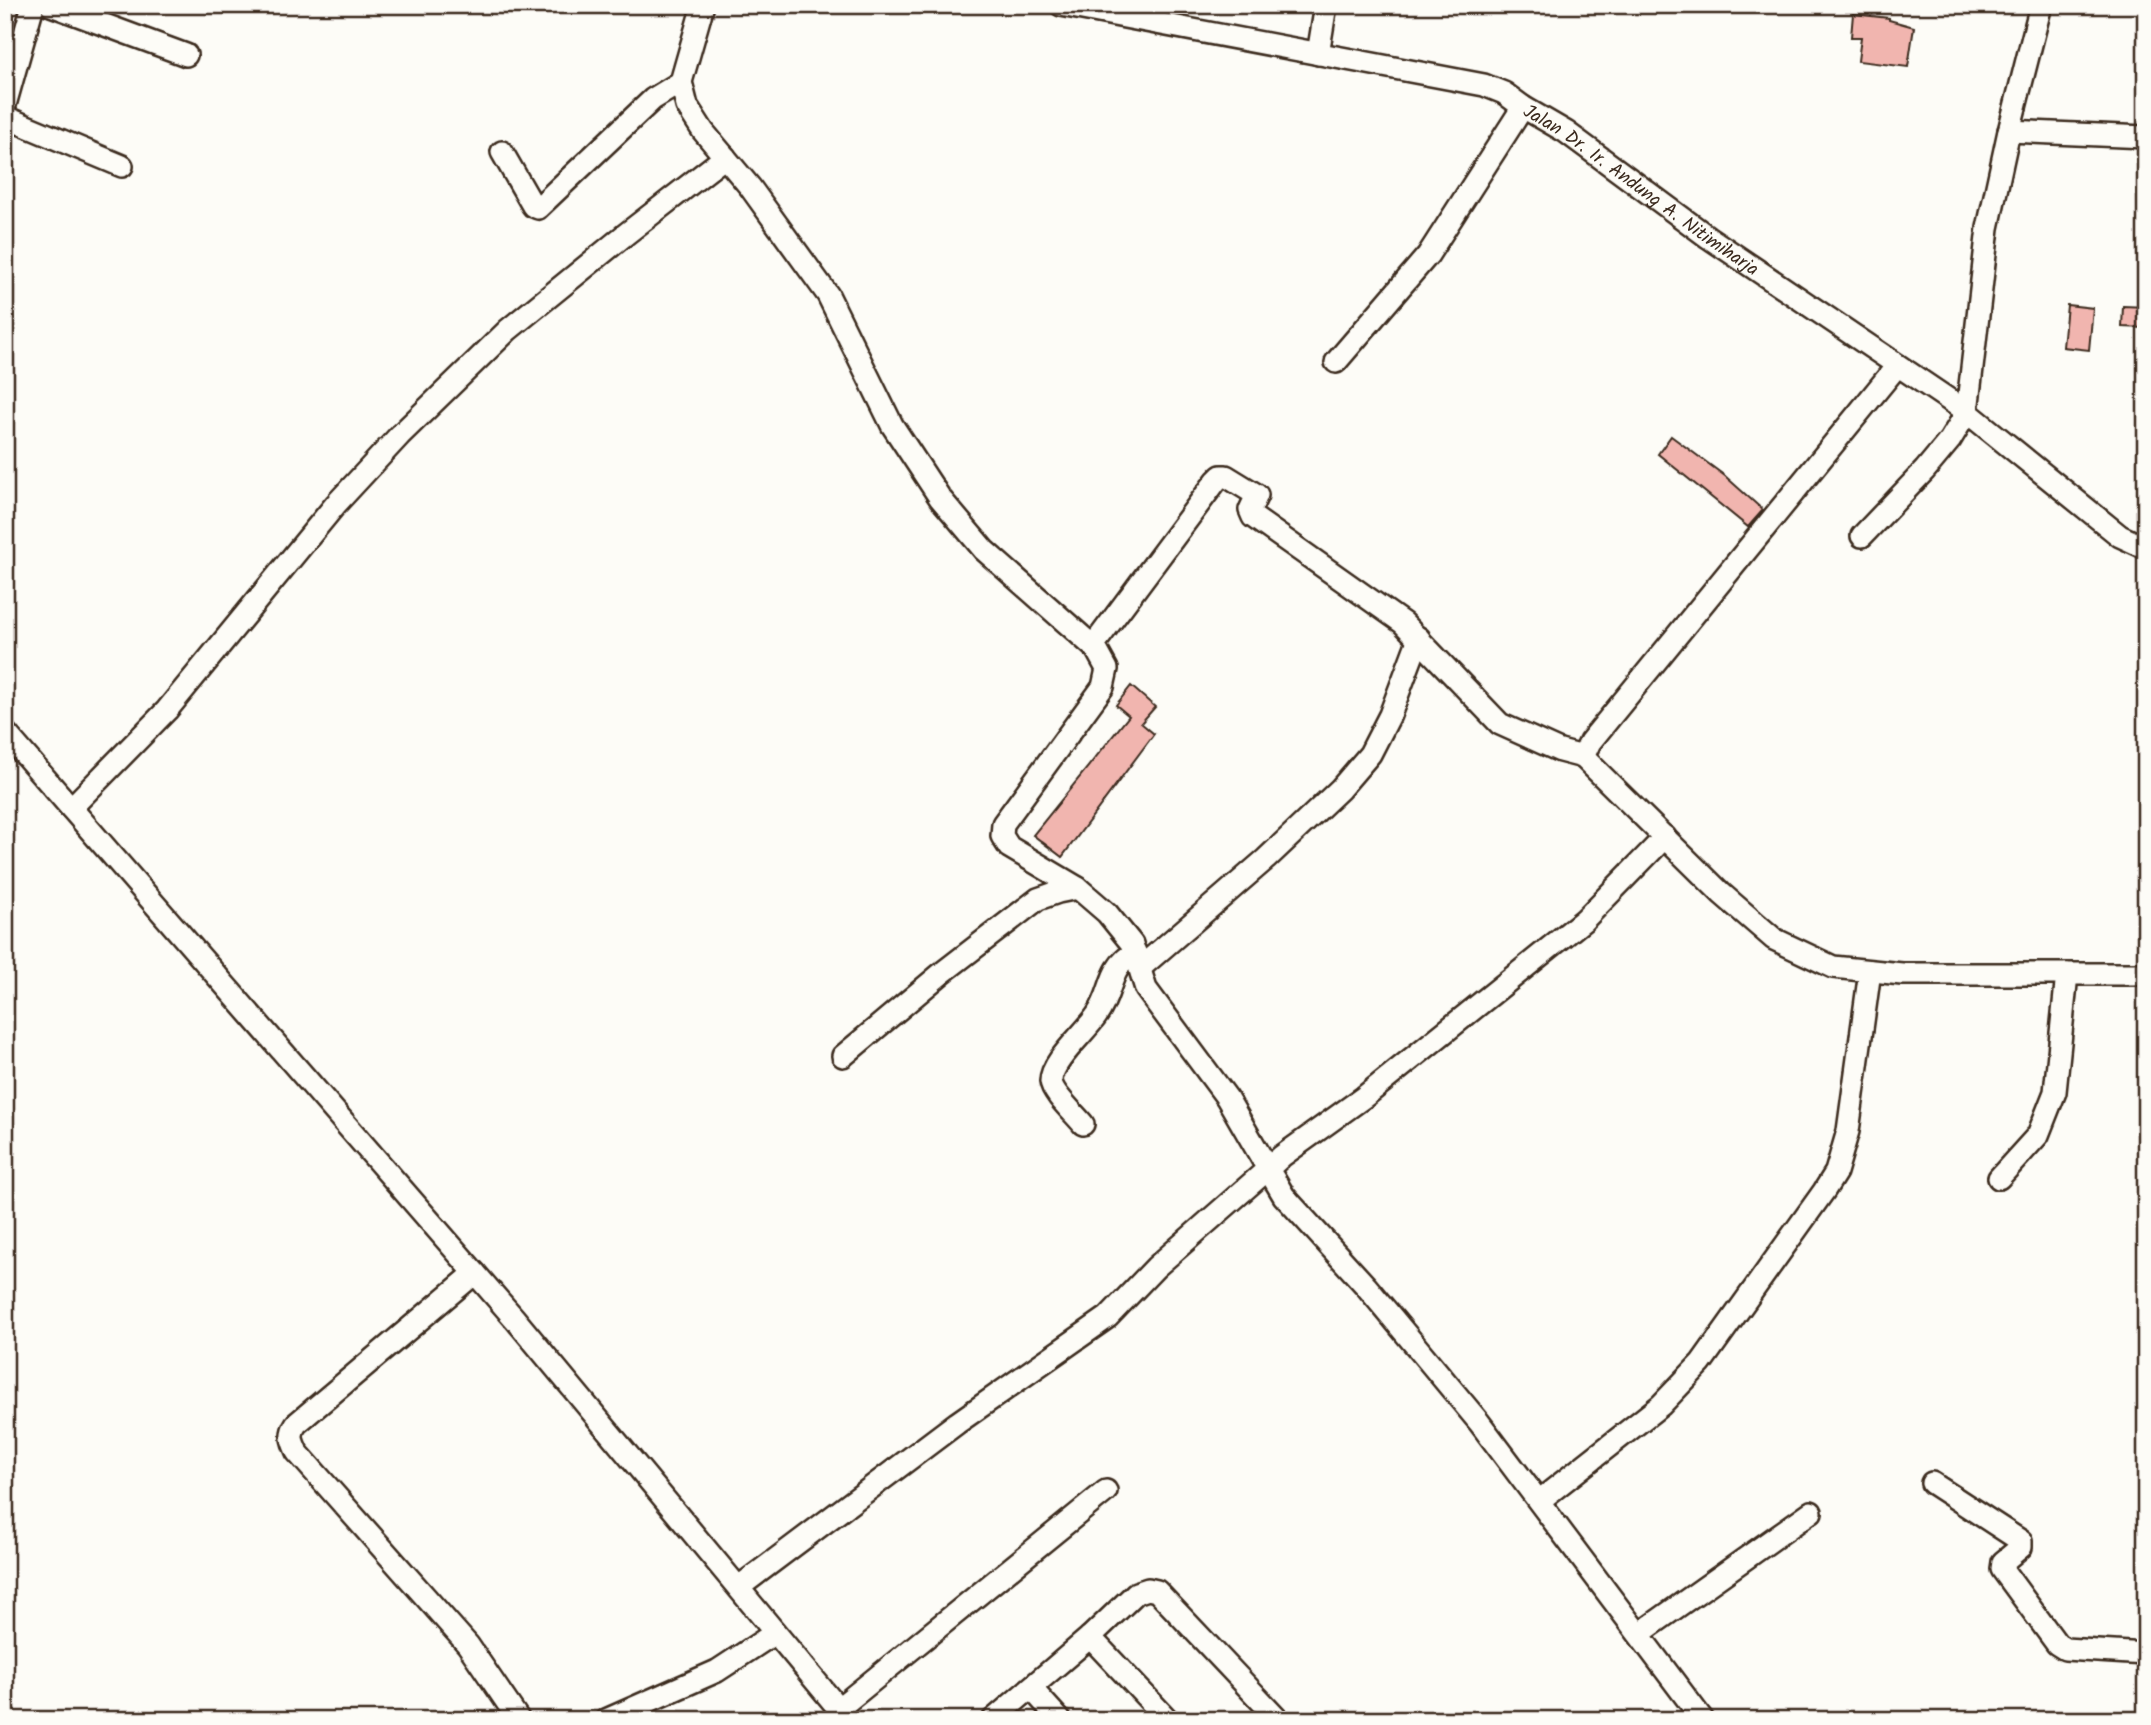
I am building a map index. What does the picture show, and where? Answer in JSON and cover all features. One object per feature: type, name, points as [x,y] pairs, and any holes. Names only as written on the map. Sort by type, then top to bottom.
[{"type":"street","points":[[5,105],[33,5]]},
{"type":"street","points":[[51,5],[187,55]]},
{"type":"street","points":[[703,5],[681,82],[687,106],[703,131],[750,187],[828,295],[892,425],[940,498],[984,550],[1093,646],[1107,669],[1103,687],[1003,824],[1002,836],[1009,846],[1078,888],[1107,913],[1132,944],[1146,989],[1227,1098],[1284,1196],[1366,1286],[1479,1422],[1703,1720]]},
{"type":"street","name":"Jalan Dr. Ir. Andung A. Nitimiharja","points":[[1062,5],[1484,85],[1504,93],[1566,132],[1708,237],[1966,412],[2120,536],[2146,548]]},
{"type":"street","points":[[1318,54],[1326,5]]},
{"type":"street","points":[[1862,536],[1925,470],[1950,440],[1966,412],[1988,228],[2041,5]]},
{"type":"street","points":[[502,152],[533,206],[538,208],[653,99],[681,82]]},
{"type":"street","points":[[1336,362],[1428,255],[1523,107]]},
{"type":"street","points":[[5,117],[122,166]]},
{"type":"street","points":[[2009,131],[2146,137]]},
{"type":"street","points":[[71,808],[167,710],[336,504],[400,435],[508,330],[724,157]]},
{"type":"street","points":[[1583,757],[1590,742],[1897,366]]},
{"type":"street","points":[[1093,646],[1216,481],[1221,476],[1226,476],[1258,495],[1250,510],[1253,516],[1403,623],[1500,724],[1560,751],[1583,757],[1723,894],[1774,939],[1833,967],[1870,971],[1902,974],[2146,974]]},
{"type":"street","points":[[1083,1124],[1056,1093],[1051,1080],[1063,1056],[1099,1013],[1119,963],[1137,960],[1275,850],[1340,789],[1370,754],[1390,715],[1419,638]]},
{"type":"street","points":[[5,732],[475,1273],[844,1714],[1106,1491]]},
{"type":"street","points":[[739,1587],[957,1423],[1108,1317],[1156,1267],[1283,1156],[1364,1097],[1584,920],[1665,837]]},
{"type":"street","points":[[842,1056],[942,973],[1038,899],[1078,888]]},
{"type":"street","points":[[1539,1501],[1661,1405],[1701,1363],[1836,1172],[1848,1131],[1870,971]]},
{"type":"street","points":[[1999,1178],[2038,1135],[2055,1092],[2067,974]]},
{"type":"street","points":[[475,1273],[296,1424],[291,1432],[292,1441],[298,1451],[468,1645],[519,1720]]},
{"type":"street","points":[[1932,1483],[2021,1541],[2021,1547],[2003,1562],[2002,1569],[2057,1644],[2076,1651],[2146,1654]]},
{"type":"street","points":[[1639,1634],[1811,1512]]},
{"type":"street","points":[[993,1720],[1090,1637],[1136,1593],[1149,1589],[1157,1591],[1279,1720]]},
{"type":"street","points":[[606,1720],[717,1671],[775,1633]]},
{"type":"street","points":[[1090,1637],[1168,1720]]},
{"type":"street","points":[[1031,1688],[1060,1720]]},
{"type":"building","points":[[1853,14],[1889,18],[1914,27],[1908,67],[1858,61],[1861,37],[1851,37]]},
{"type":"building","points":[[2067,305],[2093,308],[2089,350],[2063,347]]},
{"type":"building","points":[[2123,306],[2146,307],[2146,328],[2122,327]]},
{"type":"building","points":[[1671,436],[1725,476],[1763,510],[1748,527],[1658,454]]},
{"type":"building","points":[[1131,686],[1155,707],[1141,723],[1154,734],[1062,857],[1033,835],[1129,716],[1116,705]]}]
